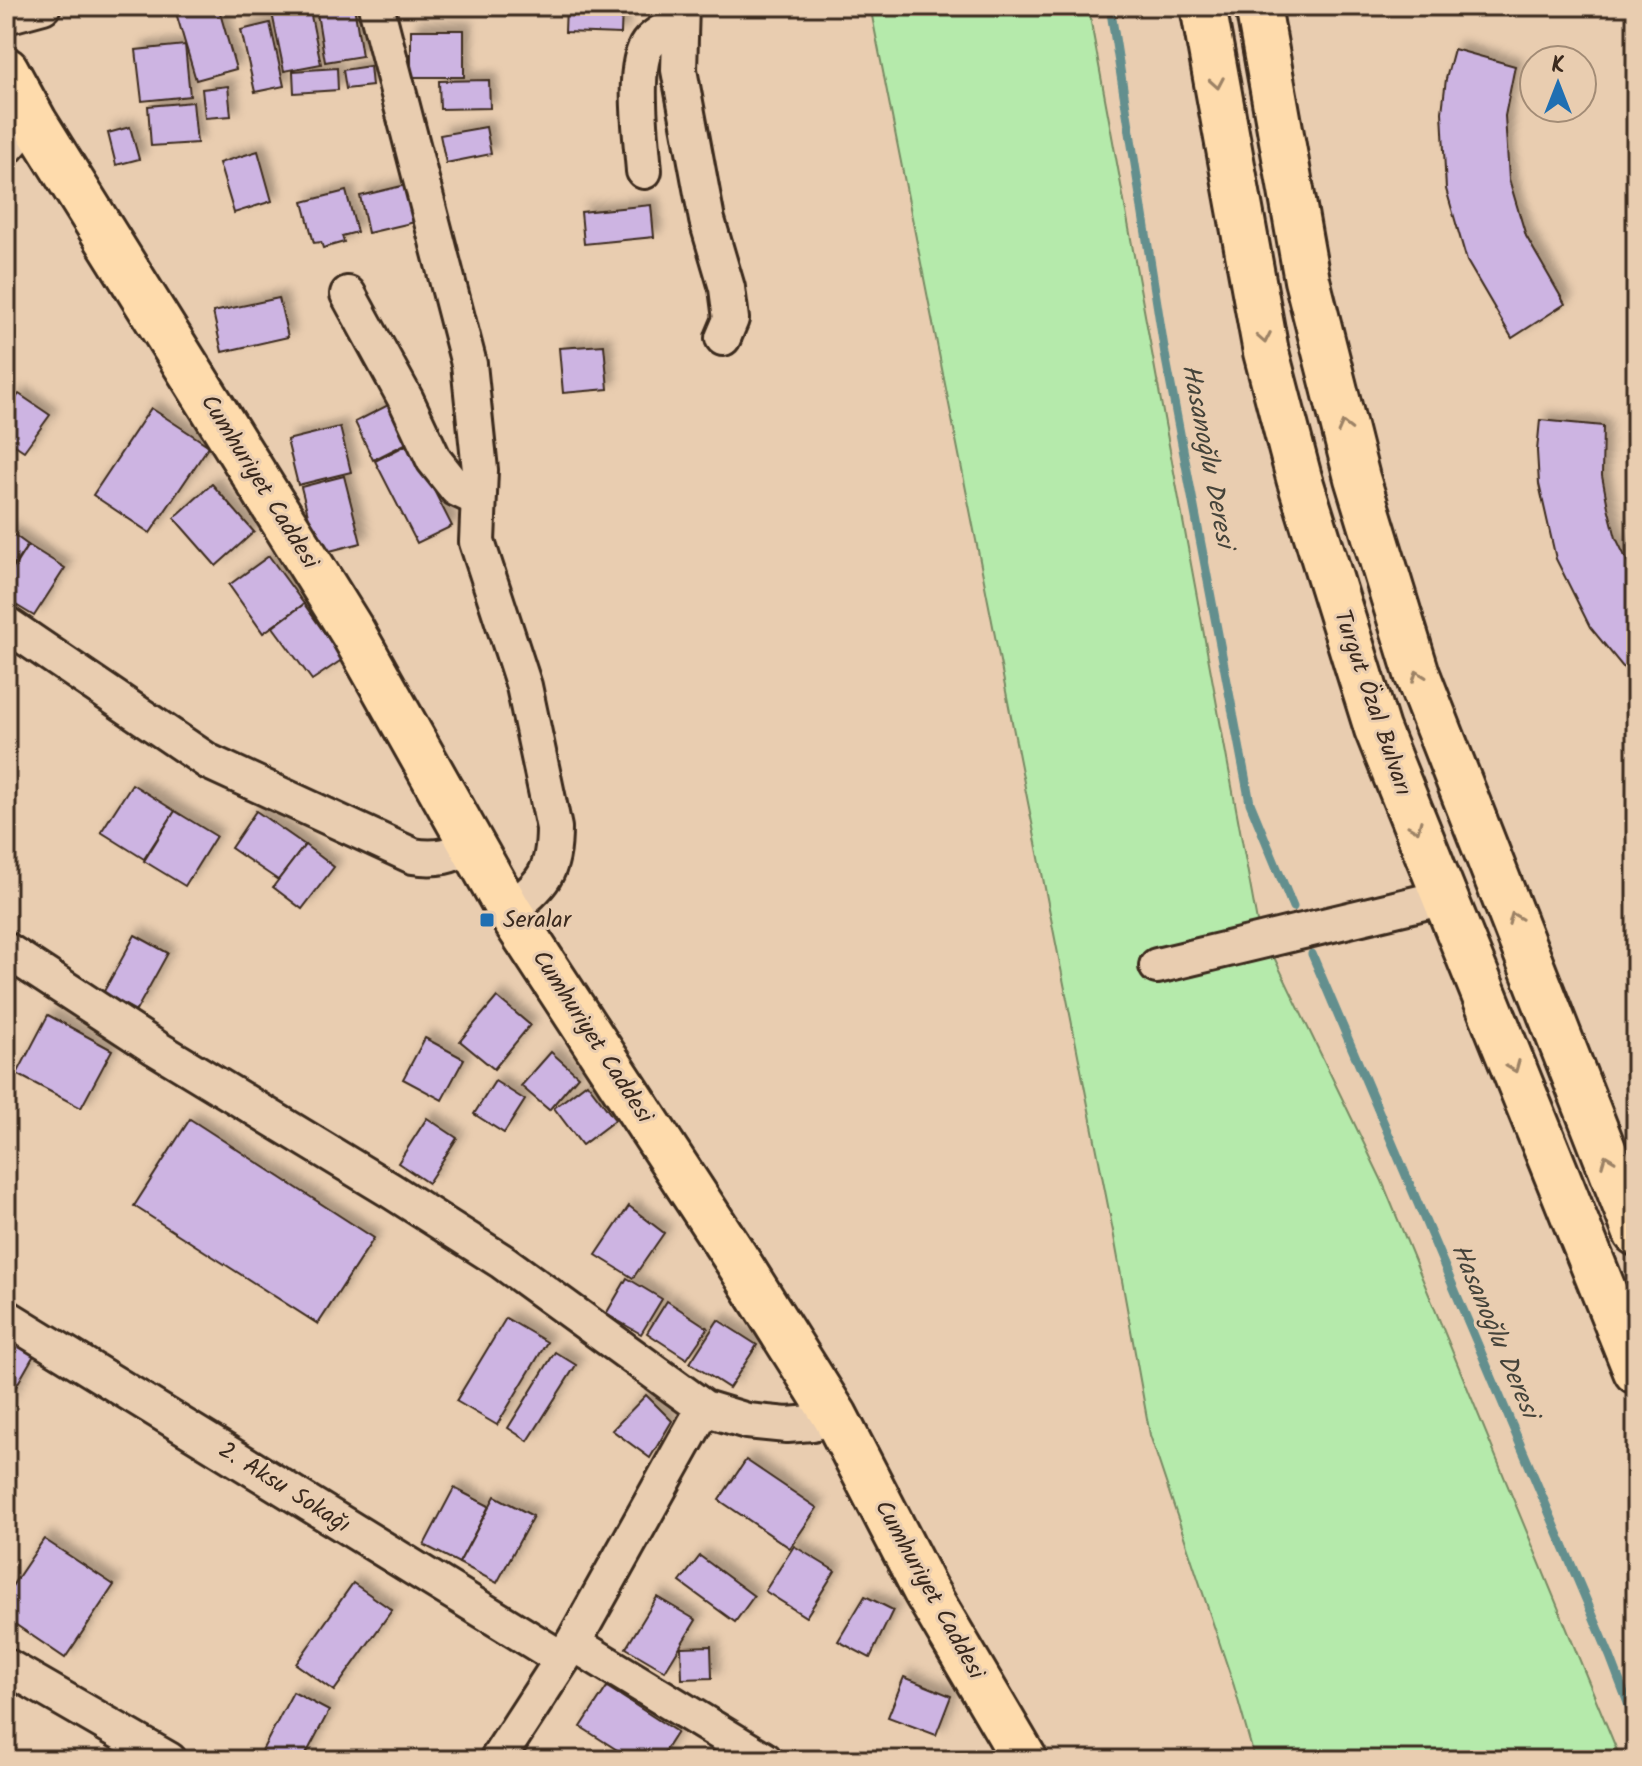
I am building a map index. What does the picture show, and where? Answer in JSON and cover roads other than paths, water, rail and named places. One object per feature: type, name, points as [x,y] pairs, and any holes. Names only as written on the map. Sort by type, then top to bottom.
[{"type":"main road","name":"Turgut Özal Bulvarı","points":[[1203,6],[1266,352],[1299,478],[1377,729],[1636,1371]]},
{"type":"main road","points":[[1258,6],[1307,280],[1357,478],[1417,674],[1636,1233]]},
{"type":"main road","name":"Cumhuriyet Caddesi","points":[[6,70],[21,135],[353,633],[509,911],[835,1416],[925,1590],[1025,1760]]},
{"type":"street","points":[[6,16],[43,6]]},
{"type":"street","points":[[376,6],[469,364],[480,470],[477,542],[524,686],[554,828],[552,857],[540,885],[509,911]]},
{"type":"street","points":[[680,14],[679,70],[707,220],[727,288],[731,319],[723,338]]},
{"type":"street","points":[[644,171],[639,95],[643,55],[648,44],[680,14]]},
{"type":"street","points":[[348,294],[406,400],[434,460],[457,489],[478,499]]},
{"type":"street","points":[[6,624],[209,762],[413,856],[432,860],[451,856],[472,845]]},
{"type":"street","points":[[1157,966],[1445,897]]},
{"type":"street","points":[[6,950],[156,1048],[503,1262],[704,1408],[747,1421],[787,1425],[812,1423],[835,1416]]},
{"type":"street","name":"2. Aksu Sokağı","points":[[6,1317],[568,1651],[765,1760]]},
{"type":"street","points":[[497,1760],[568,1651],[704,1408]]},
{"type":"street","points":[[6,1666],[169,1760]]},
{"type":"waterway","name":"Hasanoğlu Deresi","points":[[1110,6],[1165,354],[1250,803],[1293,907]]},
{"type":"waterway","name":"Hasanoğlu Deresi","points":[[1312,954],[1610,1656],[1636,1724]]},
{"type":"place","name":"Seralar","points":[[487,920]]}]
